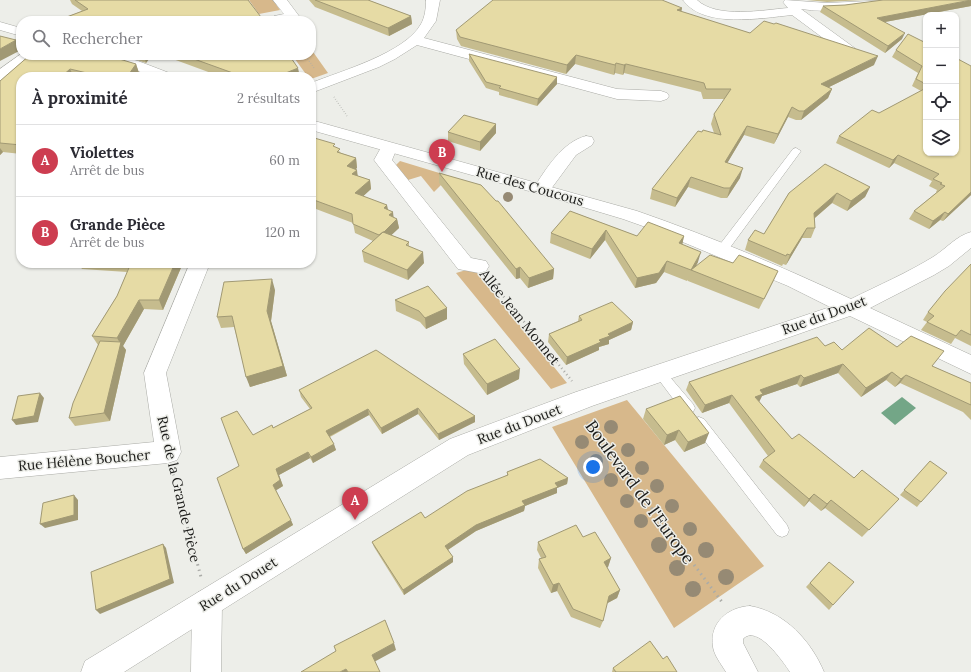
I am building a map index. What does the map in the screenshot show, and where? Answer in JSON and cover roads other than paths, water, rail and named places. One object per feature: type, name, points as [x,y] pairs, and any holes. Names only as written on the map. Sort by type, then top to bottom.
[{"type":"street","points":[[280,0],[292,16]]},
{"type":"street","points":[[316,86],[383,58],[416,40],[426,26],[431,15],[433,0]]},
{"type":"street","points":[[690,0],[696,7],[725,15],[791,5],[817,7],[884,0]]},
{"type":"street","points":[[791,5],[851,52]]},
{"type":"street","points":[[0,26],[16,31]]},
{"type":"street","points":[[416,40],[617,94],[661,96]]},
{"type":"street","points":[[0,76],[21,60]]},
{"type":"street","points":[[119,60],[154,72]]},
{"type":"street","name":"Rue des Coucous","points":[[316,126],[630,215],[722,250],[795,281],[971,365]]},
{"type":"street","points":[[542,189],[570,151],[586,141]]},
{"type":"street","name":"Allée Jean Monnet","points":[[389,148],[383,160],[465,264],[479,266]]},
{"type":"street","name":"Rue du Douet","points":[[96,672],[459,447],[584,399],[851,308],[927,270],[942,261],[971,238]]},
{"type":"street","name":"Rue de la Grande Pièce","points":[[168,452],[154,373],[198,268]]},
{"type":"street","name":"Rue Hélène Boucher","points":[[0,468],[168,452]]},
{"type":"street","points":[[206,672],[207,603]]},
{"type":"street","points":[[743,672],[728,647],[728,634],[737,623],[752,621],[766,624],[783,638],[809,672]]},
{"type":"lane","points":[[722,250],[796,151]]},
{"type":"lane","points":[[660,373],[782,530]]},
{"type":"place","name":"Grande Pièce","points":[[442,172]]},
{"type":"place","name":"Violettes","points":[[355,520]]}]
